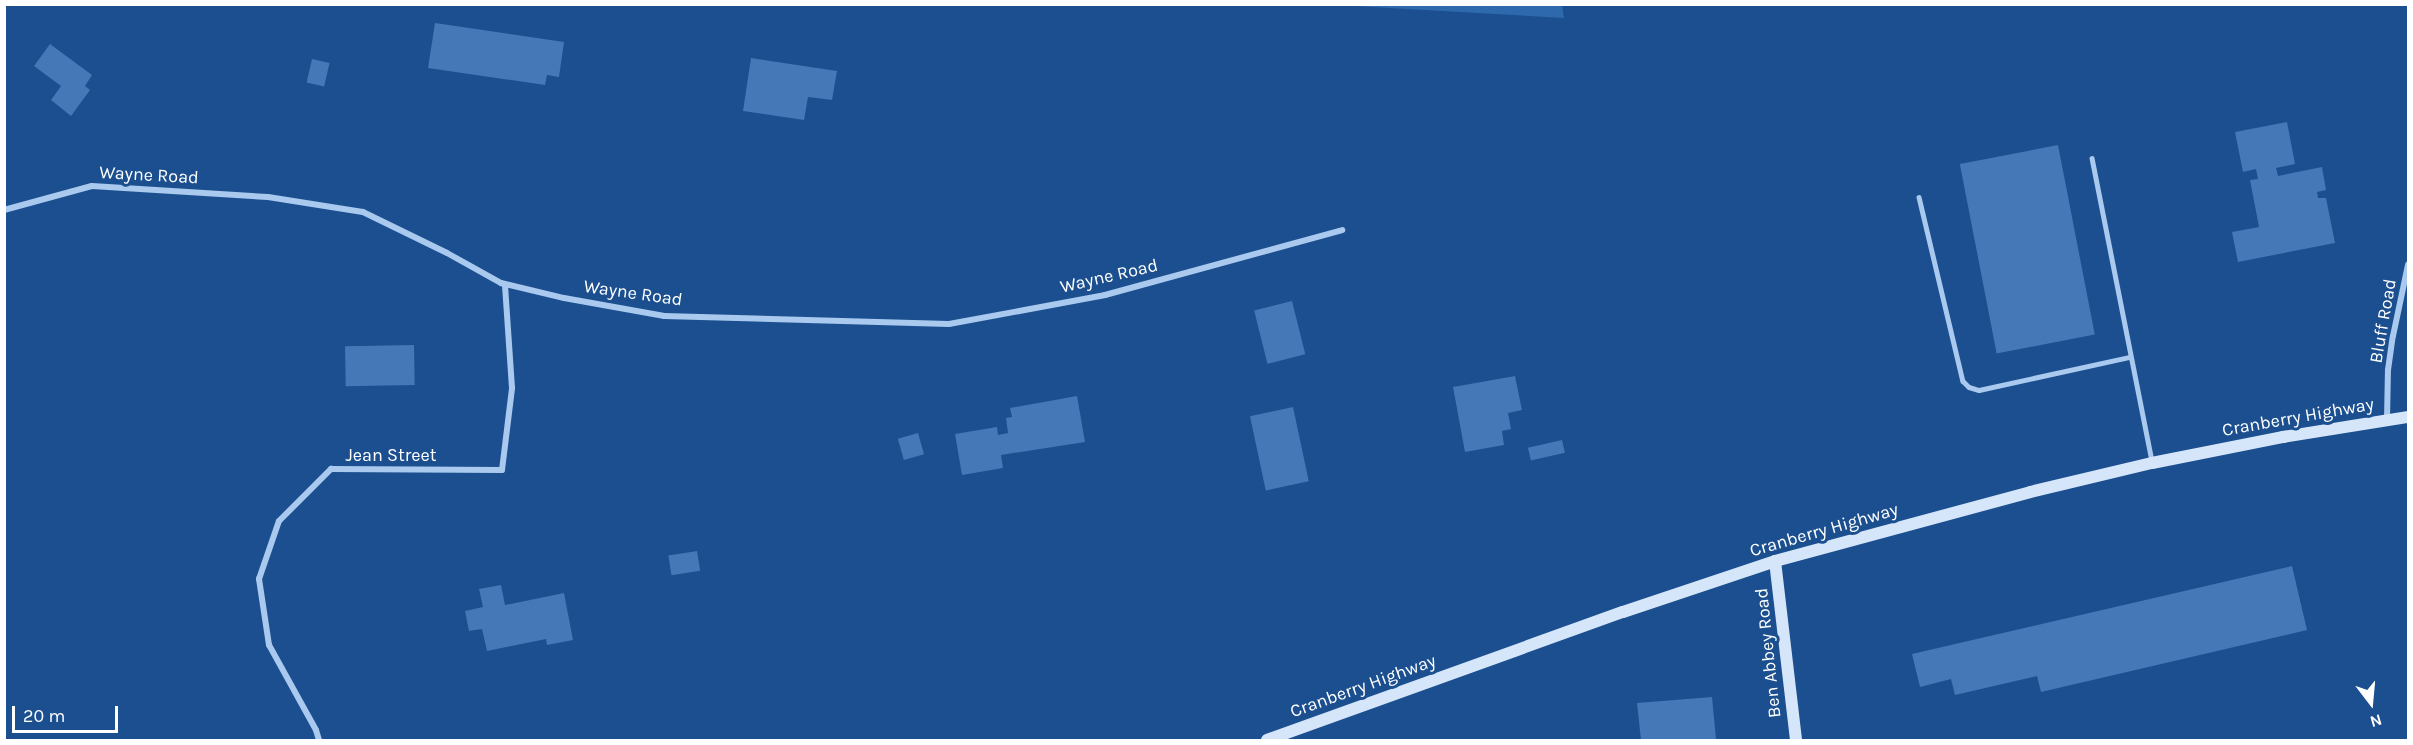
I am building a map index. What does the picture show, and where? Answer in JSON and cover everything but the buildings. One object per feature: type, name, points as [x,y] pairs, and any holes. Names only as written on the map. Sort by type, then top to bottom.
[{"type":"main road","name":"Cranberry Highway","points":[[1267,741],[1623,612],[1776,561],[2019,495],[2152,463],[2283,437],[2409,417]]},
{"type":"main road","name":"Ben Abbey Road","points":[[1776,561],[1796,741]]},
{"type":"street","name":"Wayne Road","points":[[4,210],[92,186],[268,197],[363,212],[505,285],[664,316],[949,324],[1105,295],[1342,230]]},
{"type":"street","name":"Bluff Road","points":[[2387,420],[2391,347],[2409,265]]},
{"type":"street","name":"Jean Street","points":[[319,741],[316,730],[269,645],[259,579],[279,521],[332,469],[502,470],[512,388],[505,285]]},
{"type":"lane","points":[[2092,158],[2129,357],[2152,463]]},
{"type":"lane","points":[[1919,197],[1963,381],[1969,387],[1979,390],[2129,357]]},
{"type":"shaded area","points":[[1337,5],[1562,5],[1564,18]]}]
